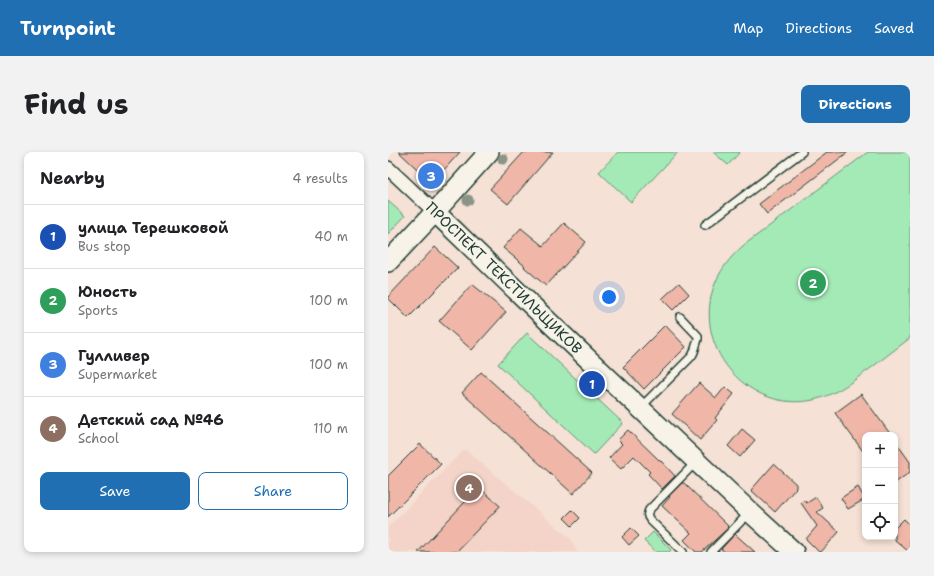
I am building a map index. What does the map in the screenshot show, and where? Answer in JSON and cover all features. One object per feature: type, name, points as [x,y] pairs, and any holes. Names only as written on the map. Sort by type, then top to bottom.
[{"type":"street","points":[[388,262],[489,152]]},
{"type":"street","name":"ПРОСПЕКТ ТЕКСТИЛЬЩИКОВ","points":[[388,168],[550,323],[794,552]]},
{"type":"lane","points":[[705,225],[802,152]]},
{"type":"lane","points":[[640,408],[693,355],[698,336],[680,318]]},
{"type":"lane","points":[[683,552],[650,520],[648,513],[649,510],[696,461]]},
{"type":"lane","points":[[711,552],[750,512]]},
{"type":"shaded area","points":[[465,449],[571,539],[577,552],[388,552],[388,527]]},
{"type":"green space","points":[[618,152],[678,152],[631,202],[599,172]]},
{"type":"green space","points":[[713,152],[740,152],[728,165]]},
{"type":"green space","points":[[868,152],[910,152],[910,338],[858,378],[829,395],[813,400],[790,402],[768,397],[749,387],[732,373],[720,355],[712,334],[709,312],[715,282],[734,254],[744,245]]},
{"type":"green space","points":[[388,201],[405,216],[388,234]]},
{"type":"green space","points":[[527,333],[623,423],[594,454],[498,364]]},
{"type":"green space","points":[[653,532],[671,550],[669,552],[656,552],[644,541]]},
{"type":"building","points":[[399,152],[460,152],[432,183]]},
{"type":"building","points":[[524,152],[553,152],[508,204],[490,189]]},
{"type":"building","points":[[827,152],[848,152],[767,214],[759,204]]},
{"type":"building","points":[[564,223],[586,242],[546,286],[503,248],[521,228],[543,246]]},
{"type":"building","points":[[435,247],[458,268],[408,318],[388,297]]},
{"type":"building","points":[[679,283],[689,294],[673,310],[662,299]]},
{"type":"building","points":[[472,284],[506,312],[472,350],[439,321]]},
{"type":"building","points":[[665,325],[686,347],[644,389],[623,367]]},
{"type":"building","points":[[481,372],[592,473],[573,494],[462,393]]},
{"type":"building","points":[[699,383],[716,398],[725,387],[734,394],[715,418],[717,420],[700,440],[672,414]]},
{"type":"building","points":[[861,394],[889,432],[862,432],[862,450],[835,413]]},
{"type":"building","points":[[742,429],[755,440],[740,457],[728,446]]},
{"type":"building","points":[[628,430],[675,476],[662,489],[648,474],[650,472],[634,456],[621,469],[609,458],[622,444],[618,440]]},
{"type":"building","points":[[420,444],[441,464],[388,517],[388,476]]},
{"type":"building","points":[[898,445],[910,462],[910,472],[898,481]]},
{"type":"building","points":[[774,464],[796,484],[796,488],[775,512],[751,490]]},
{"type":"building","points":[[682,483],[684,483],[728,526],[728,528],[702,552],[696,552],[684,540],[691,533],[662,506],[670,497],[669,496]]},
{"type":"building","points":[[479,487],[500,506],[456,552],[418,552]]},
{"type":"building","points":[[858,487],[862,494],[862,501],[848,509],[841,498]]},
{"type":"building","points":[[816,497],[823,508],[817,512],[839,532],[821,552],[819,552],[806,539],[817,526],[801,503],[804,500],[807,503]]},
{"type":"building","points":[[572,510],[580,518],[572,526],[564,518]]},
{"type":"building","points":[[904,519],[910,525],[910,552],[895,540],[898,540],[898,525]]},
{"type":"building","points":[[631,528],[639,536],[629,545],[622,537]]},
{"type":"building","points":[[735,534],[755,552],[725,552],[721,549]]},
{"type":"place","name":"Гулливер","points":[[431,176]]},
{"type":"place","name":"Юность","points":[[813,283]]},
{"type":"place","name":"улица Терешковой","points":[[592,384]]},
{"type":"place","name":"Детский сад №46","points":[[469,488]]}]
